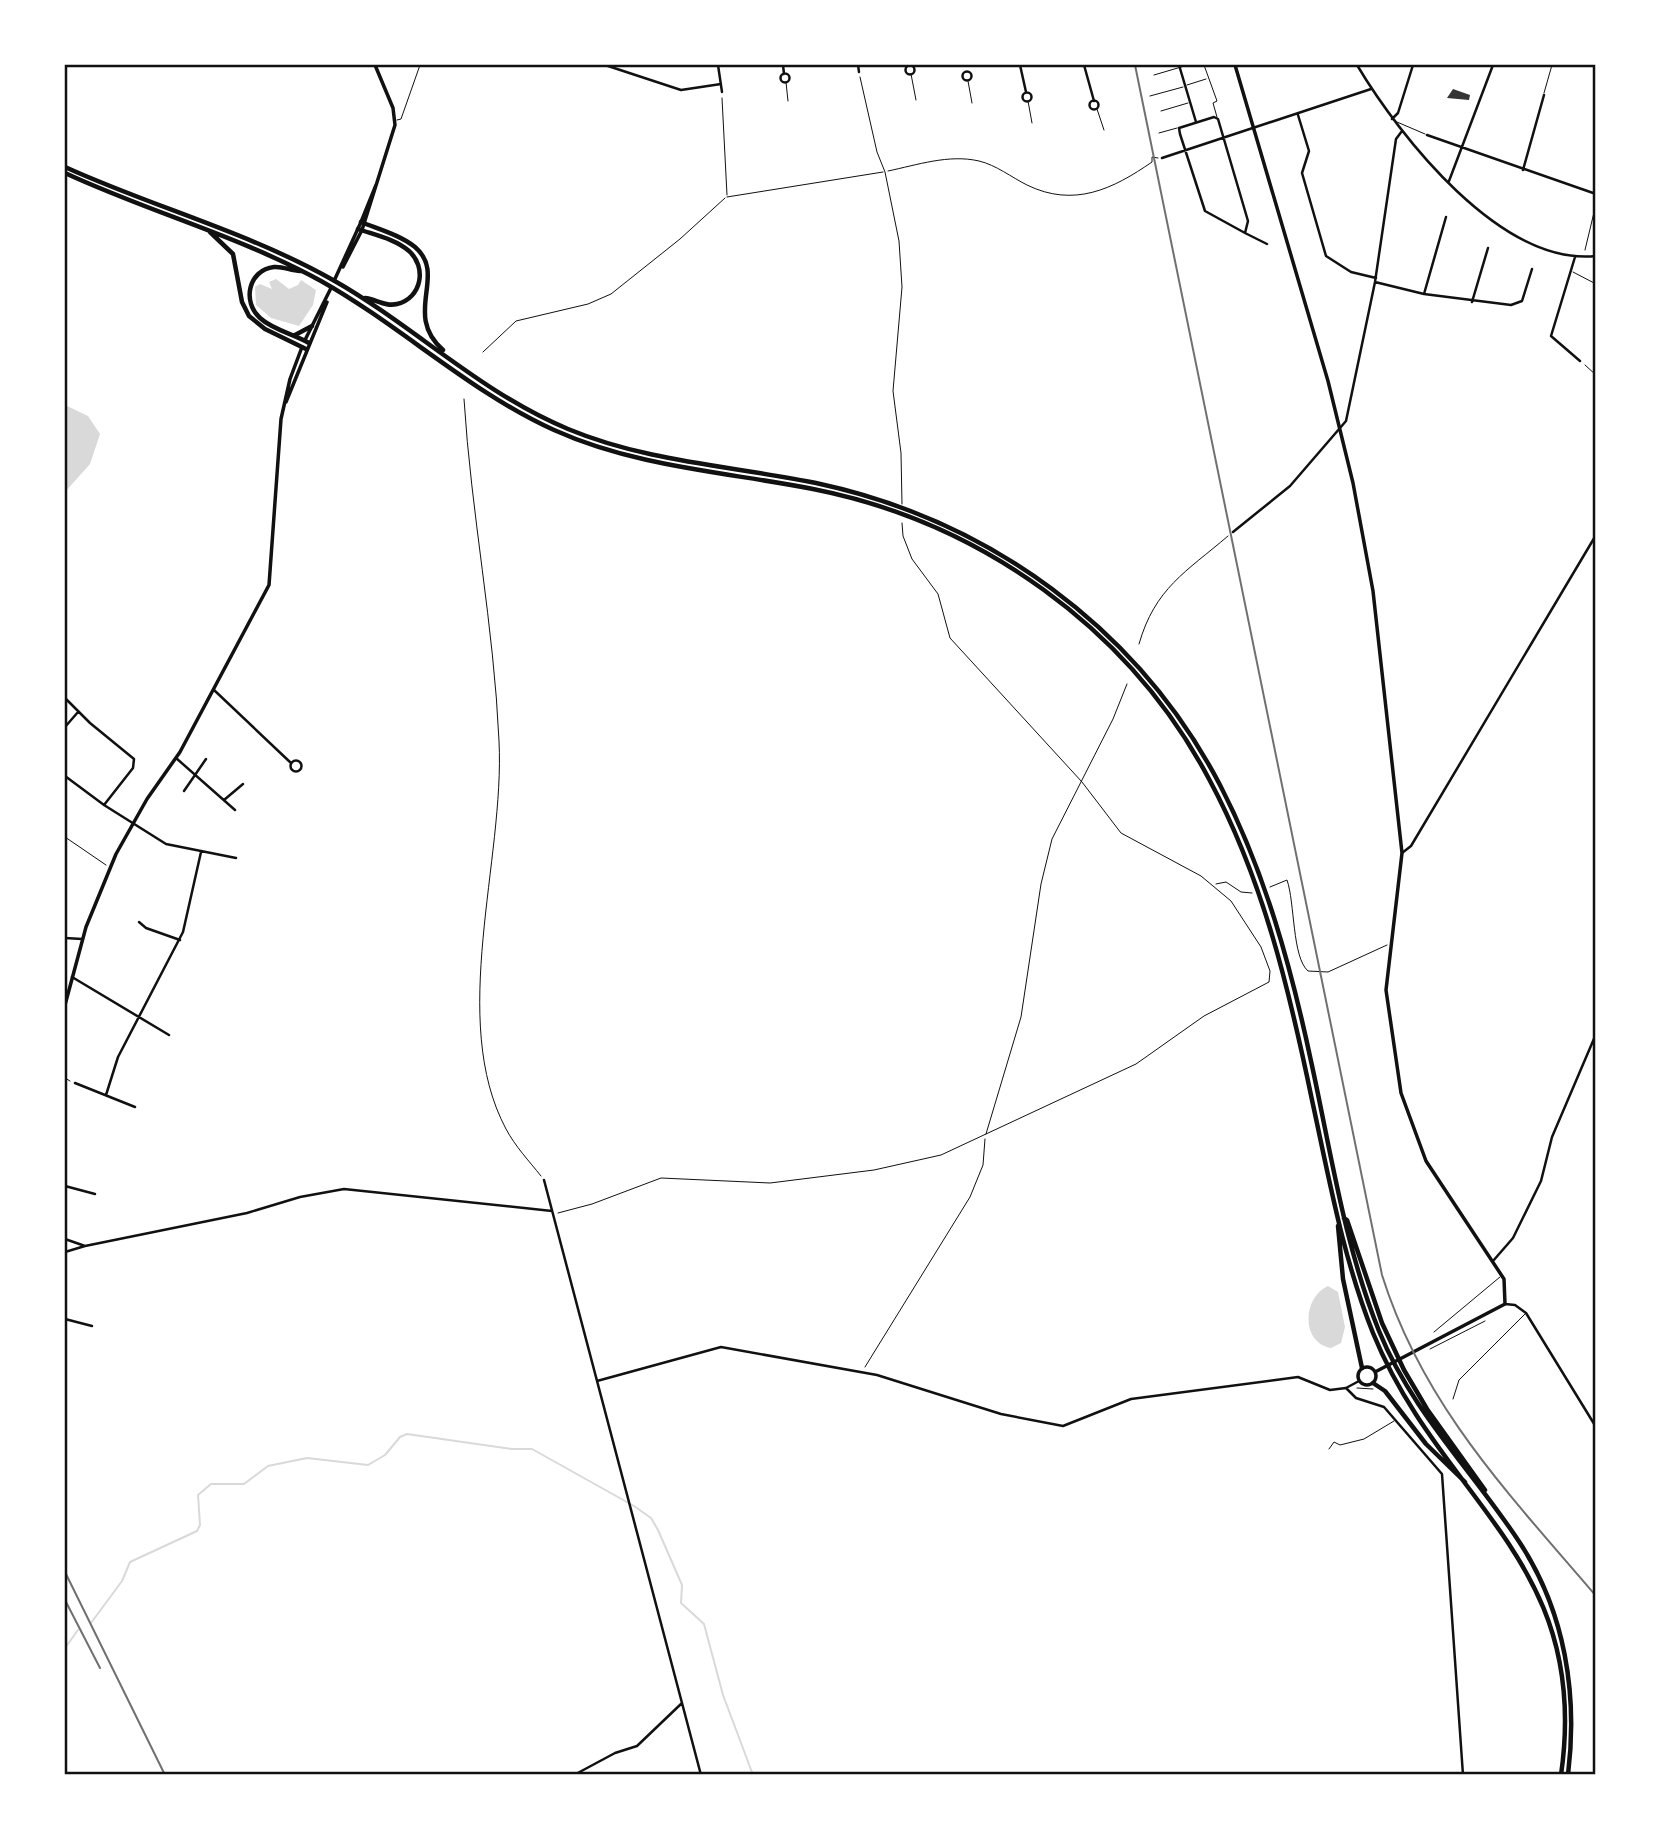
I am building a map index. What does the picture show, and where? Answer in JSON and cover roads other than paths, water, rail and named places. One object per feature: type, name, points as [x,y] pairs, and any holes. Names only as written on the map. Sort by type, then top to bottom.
[{"type":"highway","points":[[65,167],[250,239],[363,298],[523,407],[595,439],[672,459],[841,489],[929,517],[982,542],[1029,571],[1107,633],[1142,670],[1186,728],[1219,783],[1246,841],[1269,902],[1298,1003],[1343,1217],[1359,1276],[1388,1358]]},
{"type":"highway","points":[[65,173],[207,229],[302,271],[372,311],[488,394],[552,429],[643,459],[818,490],[909,516],[944,530],[1010,566],[1052,595],[1103,639],[1149,689],[1192,749],[1226,811],[1245,855],[1278,953],[1339,1225],[1360,1298],[1415,1413],[1523,1562],[1553,1633],[1564,1698],[1561,1775]]},
{"type":"highway","points":[[363,223],[408,243],[425,261],[428,279],[424,323],[430,338],[444,355]]},
{"type":"highway","points":[[207,229],[233,254],[242,302],[247,314],[265,329],[306,344]]},
{"type":"highway","points":[[360,230],[406,248],[415,258],[420,272],[415,291],[400,303],[386,304],[363,298]]},
{"type":"highway","points":[[302,271],[281,267],[266,269],[254,279],[249,294],[251,307],[259,318],[295,335],[306,344]]},
{"type":"highway","points":[[295,335],[312,326]]},
{"type":"highway","points":[[1343,1217],[1347,1220],[1382,1323],[1418,1394],[1530,1558],[1560,1634],[1572,1697],[1568,1775]]},
{"type":"highway","points":[[1339,1225],[1336,1230],[1343,1279],[1362,1368]]},
{"type":"highway","points":[[1394,1372],[1486,1496]]},
{"type":"highway","points":[[1373,1384],[1379,1386],[1426,1444],[1466,1482]]},
{"type":"main road","points":[[306,344],[363,223],[395,120],[375,65]]},
{"type":"main road","points":[[1234,65],[1340,429],[1374,604],[1402,853],[1387,996],[1398,1076],[1411,1127],[1444,1193],[1502,1275],[1506,1292],[1505,1304],[1375,1372]]},
{"type":"main road","points":[[65,1005],[82,939],[110,868],[132,823],[176,758],[270,585],[285,398],[312,326],[328,296]]},
{"type":"main road","points":[[1368,1367],[1375,1372],[1373,1384],[1365,1385],[1359,1381],[1358,1374],[1362,1368],[1368,1367]]},
{"type":"street","points":[[604,65],[681,90],[721,84]]},
{"type":"street","points":[[718,65],[722,92]]},
{"type":"street","points":[[782,65],[784,74],[781,79],[786,82]]},
{"type":"street","points":[[858,65],[859,72]]},
{"type":"street","points":[[908,65],[905,71],[911,74]]},
{"type":"street","points":[[965,65],[966,72],[962,77],[968,81]]},
{"type":"street","points":[[1020,65],[1026,92],[1022,97],[1028,101]]},
{"type":"street","points":[[1084,65],[1094,101],[1091,108],[1097,109]]},
{"type":"street","points":[[1357,65],[1402,131],[1483,213],[1516,235],[1575,257],[1596,256]]},
{"type":"street","points":[[1392,119],[1398,113],[1413,65]]},
{"type":"street","points":[[1449,181],[1481,103],[1493,65]]},
{"type":"street","points":[[1180,66],[1196,123]]},
{"type":"street","points":[[1162,158],[1371,89]]},
{"type":"street","points":[[1523,170],[1544,95]]},
{"type":"street","points":[[1297,113],[1308,151],[1302,173],[1326,256],[1351,272],[1424,294],[1495,305],[1520,303],[1532,269]]},
{"type":"street","points":[[1245,233],[1248,221],[1218,119],[1179,128],[1205,211],[1245,233],[1267,244]]},
{"type":"street","points":[[1233,532],[1290,486],[1346,421],[1376,280],[1396,139],[1402,131]]},
{"type":"street","points":[[1427,135],[1596,194]]},
{"type":"street","points":[[1424,294],[1446,217]]},
{"type":"street","points":[[1472,302],[1488,248]]},
{"type":"street","points":[[1575,257],[1551,336],[1580,361]]},
{"type":"street","points":[[1402,853],[1411,846],[1596,535]]},
{"type":"street","points":[[214,690],[291,763]]},
{"type":"street","points":[[65,698],[134,759],[133,768],[104,805]]},
{"type":"street","points":[[65,727],[78,712]]},
{"type":"street","points":[[176,758],[235,810]]},
{"type":"street","points":[[184,790],[206,759]]},
{"type":"street","points":[[65,776],[104,805],[166,844],[236,858]]},
{"type":"street","points":[[224,800],[243,784]]},
{"type":"street","points":[[106,1095],[118,1057],[180,940],[201,852]]},
{"type":"street","points":[[139,922],[146,928],[180,940]]},
{"type":"street","points":[[65,938],[82,939]]},
{"type":"street","points":[[72,977],[169,1035]]},
{"type":"street","points":[[1493,1262],[1513,1238],[1541,1181],[1552,1137],[1596,1034]]},
{"type":"street","points":[[75,1083],[135,1107]]},
{"type":"street","points":[[544,1180],[701,1775]]},
{"type":"street","points":[[65,1186],[95,1194]]},
{"type":"street","points":[[65,1248],[247,1213],[300,1197],[344,1189],[552,1212]]},
{"type":"street","points":[[65,1239],[85,1246]]},
{"type":"street","points":[[1505,1304],[1515,1305],[1525,1313],[1596,1427]]},
{"type":"street","points":[[65,1319],[92,1326]]},
{"type":"street","points":[[597,1381],[721,1347],[890,1378],[1001,1414],[1056,1426],[1074,1424],[1128,1400],[1298,1377],[1325,1389],[1347,1390],[1356,1398],[1380,1404],[1442,1474],[1462,1775]]},
{"type":"street","points":[[1347,1390],[1359,1381]]},
{"type":"street","points":[[574,1775],[615,1753],[637,1745],[682,1703]]},
{"type":"lane","points":[[395,120],[401,119],[420,65]]},
{"type":"lane","points":[[1154,75],[1188,65]]},
{"type":"lane","points":[[1204,65],[1217,101],[1213,103],[1218,119]]},
{"type":"lane","points":[[1544,95],[1552,65]]},
{"type":"lane","points":[[911,74],[916,100]]},
{"type":"lane","points":[[1150,96],[1208,79]]},
{"type":"lane","points":[[968,81],[972,103]]},
{"type":"lane","points":[[786,82],[788,100]]},
{"type":"lane","points":[[1028,101],[1032,122]]},
{"type":"lane","points":[[1161,111],[1191,103]]},
{"type":"lane","points":[[1097,109],[1104,130]]},
{"type":"lane","points":[[1392,119],[1427,135]]},
{"type":"lane","points":[[1159,133],[1179,128]]},
{"type":"lane","points":[[1571,271],[1596,284]]},
{"type":"lane","points":[[1434,1332],[1502,1275]]},
{"type":"lane","points":[[1453,1399],[1459,1380],[1525,1313]]},
{"type":"lane","points":[[1329,1449],[1334,1442],[1340,1445],[1364,1439],[1394,1421]]},
{"type":"waterway","points":[[91,1623],[122,1581],[130,1562],[197,1531],[200,1525],[198,1495],[211,1484],[244,1484],[268,1466],[307,1458],[368,1465],[385,1455],[400,1437],[407,1434],[512,1449],[532,1449],[651,1518],[682,1585],[681,1603],[704,1624],[723,1695],[753,1775]]},
{"type":"waterway","points":[[65,1648],[78,1630]]},
{"type":"tram line","points":[[1135,65],[1382,1275],[1399,1322],[1445,1408],[1501,1485],[1596,1596]]},
{"type":"railway","points":[[65,1572],[165,1775]]},
{"type":"railway","points":[[65,1600],[100,1668]]}]
